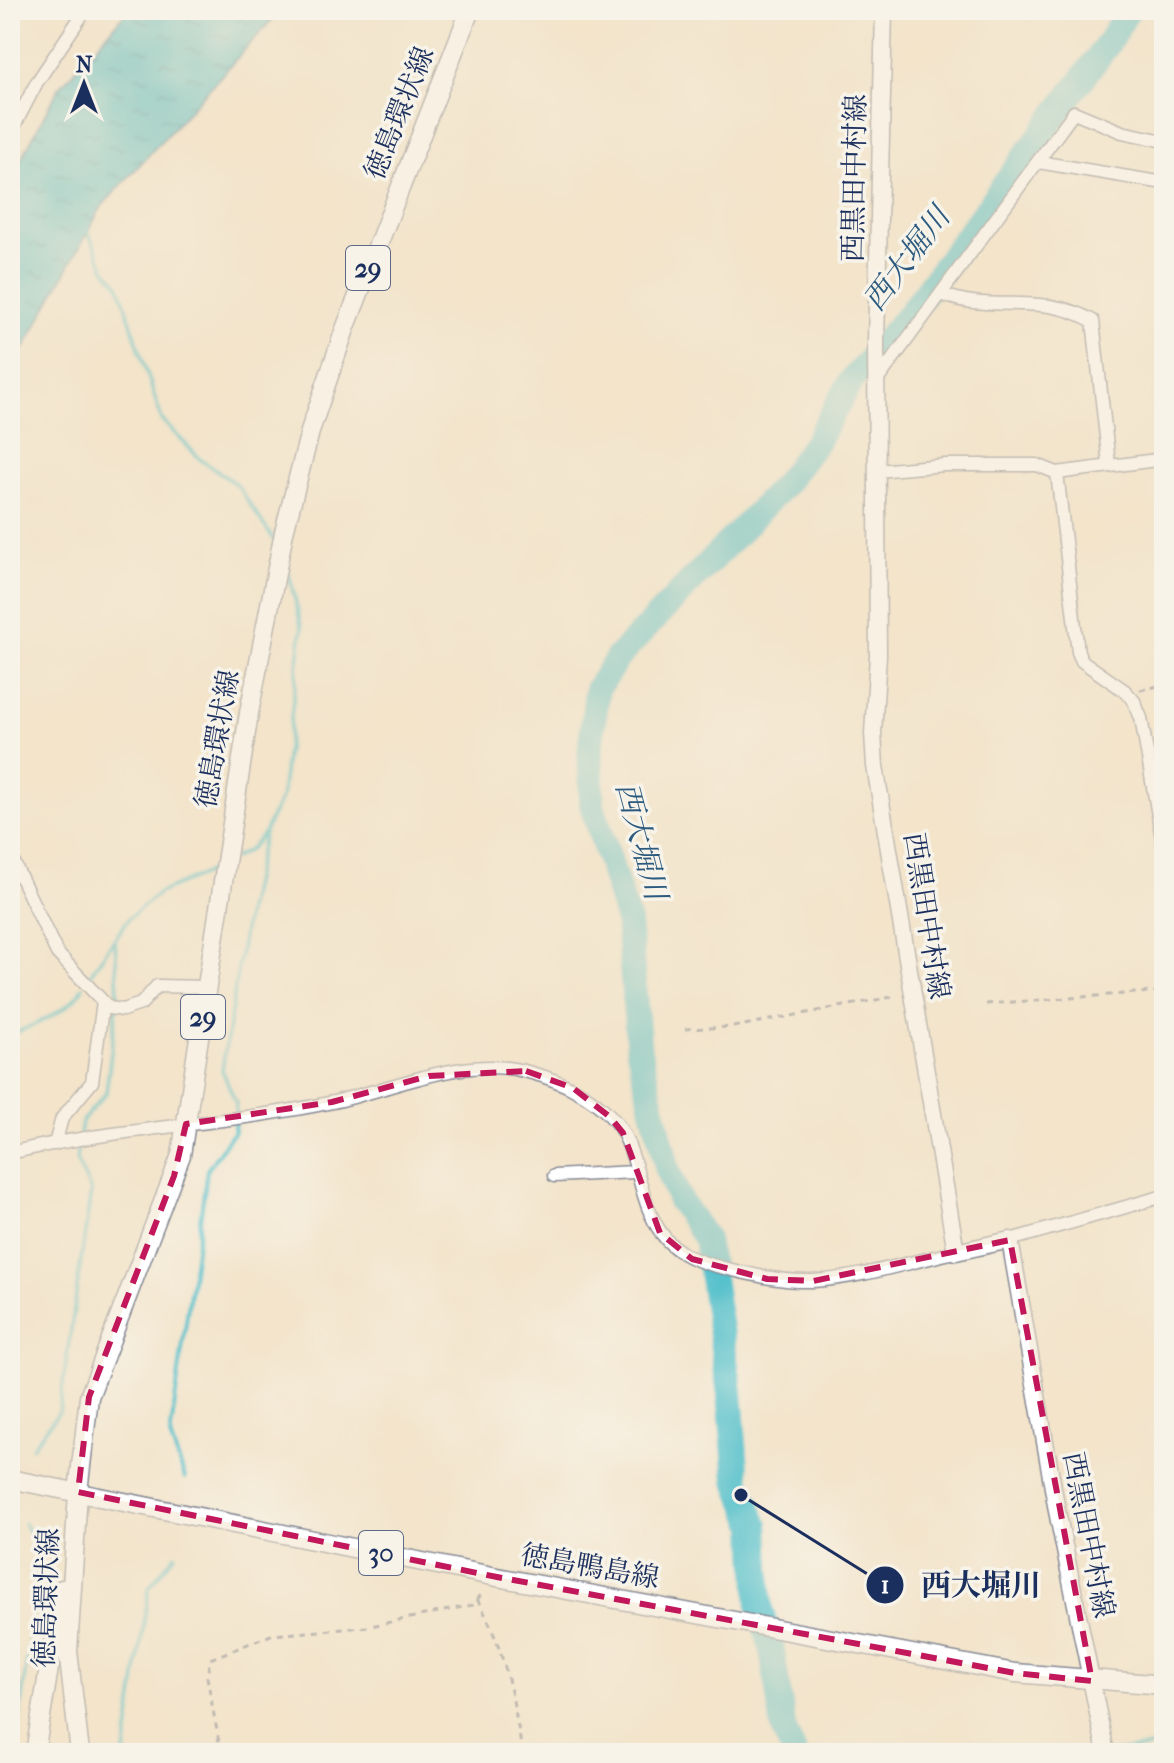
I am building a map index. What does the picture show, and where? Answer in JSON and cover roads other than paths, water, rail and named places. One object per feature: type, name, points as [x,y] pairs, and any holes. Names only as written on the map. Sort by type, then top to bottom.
[{"type":"main road","name":"徳島環状線","points":[[35,1753],[78,1492],[89,1397],[174,1176],[186,1124],[231,825],[284,532],[311,428],[345,329],[470,10]]},
{"type":"main road","name":"西黒田中村線","points":[[884,10],[876,342],[875,755],[956,1252]]},
{"type":"main road","name":"西黒田中村線","points":[[1010,1240],[1057,1511],[1106,1752]]},
{"type":"main road","points":[[956,1252],[1010,1240]]},
{"type":"main road","name":"徳島鴨島線","points":[[10,1479],[497,1577],[1015,1673],[1164,1685]]},
{"type":"main road","name":"徳島環状線","points":[[78,1492],[68,1651],[80,1753]]},
{"type":"street","points":[[10,134],[37,82],[80,18],[81,10]]},
{"type":"street","points":[[876,382],[1074,112],[1122,132],[1164,141]]},
{"type":"street","points":[[1038,162],[1164,183]]},
{"type":"street","points":[[941,294],[967,304],[1032,301],[1071,308],[1093,321],[1109,464]]},
{"type":"street","points":[[877,471],[944,465],[1037,465],[1057,473],[1164,459]]},
{"type":"street","points":[[1057,473],[1078,652],[1082,661],[1127,694],[1141,718],[1164,850]]},
{"type":"street","points":[[10,855],[57,953],[103,1002],[123,1010],[141,1004],[157,986],[208,987]]},
{"type":"street","points":[[55,1144],[62,1118],[92,1082],[103,1002]]},
{"type":"street","points":[[10,1153],[332,1102],[441,1074],[478,1069],[526,1071],[573,1088],[610,1117],[623,1133],[660,1233],[675,1248],[703,1263],[767,1279],[813,1281],[956,1252]]},
{"type":"street","points":[[554,1176],[635,1172]]},
{"type":"street","points":[[1010,1240],[1164,1196]]},
{"type":"water","points":[[128,10],[281,10],[102,206],[10,374],[10,180],[59,88]]},
{"type":"waterway","name":"西大堀川","points":[[794,1753],[784,1731],[771,1644],[760,1610],[756,1525],[737,1480],[730,1393],[706,1239],[680,1201],[668,1171],[639,1051],[628,921],[592,805],[590,753],[597,689],[618,657],[784,485],[816,442],[851,381],[909,314],[1108,44],[1128,10]]},
{"type":"waterway","points":[[86,227],[104,267],[119,285],[162,420],[201,460],[237,485],[276,543]]},
{"type":"waterway","points":[[234,858],[249,850],[264,833],[281,797],[302,629],[285,557]]},
{"type":"waterway","points":[[185,1478],[170,1437],[207,1170],[234,1131],[236,1103],[222,1070],[247,911],[264,833]]},
{"type":"waterway","points":[[87,979],[129,918],[159,893],[220,867]]},
{"type":"waterway","points":[[32,1447],[59,1412],[91,1191],[76,1160],[82,1121],[106,1093],[118,995],[115,938]]},
{"type":"waterway","points":[[10,1035],[61,1010],[83,987]]},
{"type":"waterway","points":[[15,1753],[40,1557],[24,1523]]},
{"type":"waterway","points":[[125,1753],[149,1588],[175,1554]]},
{"type":"waterway","points":[[1110,1753],[1164,1745]]},
{"type":"place","name":"西大堀川","points":[[741,1495]]}]
